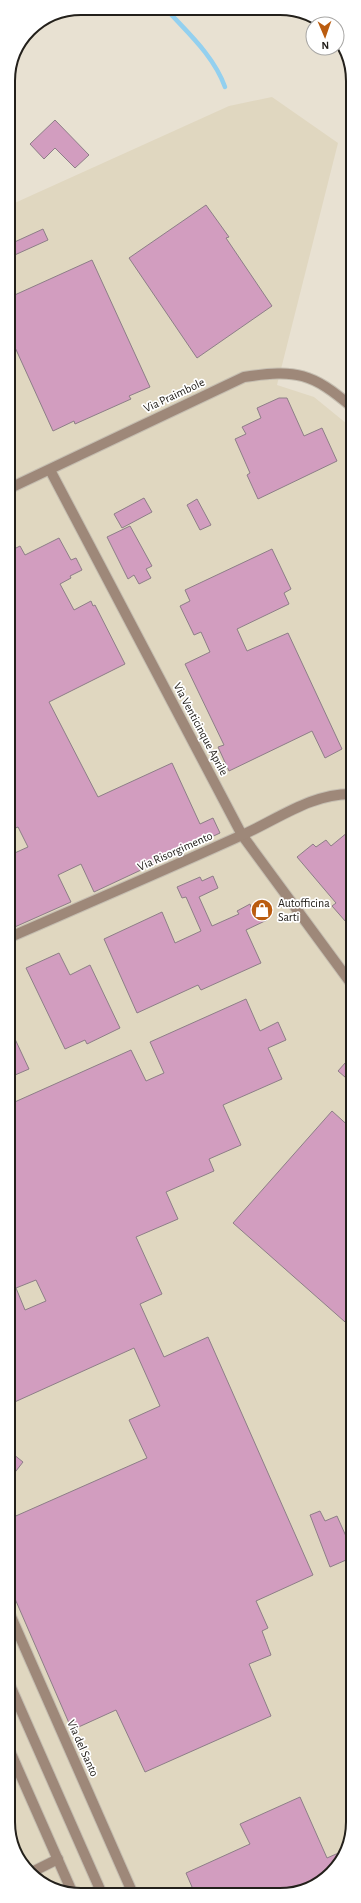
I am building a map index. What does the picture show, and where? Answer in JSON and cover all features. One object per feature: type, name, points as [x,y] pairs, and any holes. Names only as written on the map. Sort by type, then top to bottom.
[{"type":"street","name":"Via Praimbole","points":[[15,486],[244,377],[285,372],[310,378],[328,387],[346,402]]},
{"type":"street","name":"Via Venticinque Aprile","points":[[50,470],[242,835],[346,976]]},
{"type":"street","name":"Via Risorgimento","points":[[15,935],[242,835],[285,812],[318,799],[337,794],[346,794]]},
{"type":"street","name":"Via del Santo","points":[[15,1628],[130,1888]]},
{"type":"street","points":[[15,1697],[99,1888]]},
{"type":"street","points":[[15,1762],[70,1887]]},
{"type":"street","points":[[36,1870],[58,1859]]},
{"type":"shaded area","points":[[272,97],[338,143],[277,385],[314,397],[346,423],[345,1835],[337,1855],[323,1872],[313,1879],[288,1887],[68,1887],[48,1879],[38,1872],[26,1859],[17,1839],[15,1822],[15,203],[229,106]]},
{"type":"building","points":[[55,120],[89,155],[75,168],[55,148],[44,159],[30,144]]},
{"type":"building","points":[[206,205],[229,237],[226,238],[272,306],[197,358],[129,258]]},
{"type":"building","points":[[43,229],[48,240],[15,255],[15,242]]},
{"type":"building","points":[[92,260],[150,387],[129,396],[131,399],[75,424],[74,421],[53,431],[15,347],[15,295]]},
{"type":"building","points":[[279,398],[287,398],[304,436],[322,428],[337,461],[258,499],[247,475],[250,473],[235,439],[246,434],[242,427],[261,418],[257,408]]},
{"type":"building","points":[[144,498],[152,512],[122,528],[114,514]]},
{"type":"building","points":[[197,499],[211,525],[200,530],[187,505]]},
{"type":"building","points":[[130,526],[152,566],[146,569],[151,578],[139,584],[134,575],[128,579],[107,537]]},
{"type":"building","points":[[59,538],[71,560],[76,558],[82,570],[70,576],[71,578],[60,584],[74,610],[91,601],[93,606],[95,605],[125,664],[49,702],[98,797],[172,763],[200,824],[213,818],[220,833],[94,892],[81,864],[58,875],[71,902],[15,927],[15,853],[28,847],[18,827],[15,828],[15,548],[20,546],[25,555]]},
{"type":"building","points":[[272,549],[291,589],[284,593],[289,604],[237,629],[247,651],[288,633],[342,749],[325,758],[312,731],[229,771],[218,747],[224,745],[185,664],[210,652],[201,632],[194,635],[180,606],[190,601],[185,590]]},
{"type":"building","points":[[346,834],[346,922],[332,906],[336,903],[297,857],[313,844],[316,847],[326,840],[331,846]]},
{"type":"building","points":[[213,876],[218,888],[199,897],[212,926],[239,914],[237,911],[250,904],[252,910],[260,906],[267,920],[246,930],[261,963],[201,990],[198,985],[137,1013],[104,939],[162,912],[175,943],[201,931],[186,897],[182,898],[177,887],[200,877],[202,881]]},
{"type":"building","points":[[59,953],[70,975],[90,965],[120,1028],[87,1044],[85,1040],[65,1049],[26,968]]},
{"type":"building","points":[[246,999],[260,1031],[278,1022],[286,1040],[268,1048],[282,1079],[223,1105],[241,1145],[209,1159],[214,1171],[166,1192],[178,1219],[136,1237],[162,1294],[140,1304],[164,1357],[208,1337],[313,1575],[256,1601],[268,1628],[262,1631],[271,1655],[249,1664],[271,1716],[145,1772],[116,1710],[72,1730],[15,1599],[15,1516],[147,1458],[129,1420],[160,1406],[134,1348],[15,1402],[15,1102],[131,1050],[146,1081],[164,1073],[150,1042]],"holes":[[[36,1280],[46,1301],[25,1310],[16,1288]]]},
{"type":"building","points":[[15,1039],[29,1069],[15,1075]]},
{"type":"building","points":[[346,1062],[346,1078],[338,1071]]},
{"type":"building","points":[[332,1111],[346,1124],[346,1323],[233,1223]]},
{"type":"building","points":[[15,1456],[23,1462],[15,1472]]},
{"type":"building","points":[[320,1511],[325,1521],[337,1516],[346,1536],[346,1560],[330,1567],[310,1515]]},
{"type":"building","points":[[300,1797],[327,1858],[338,1853],[323,1872],[313,1879],[301,1884],[280,1888],[192,1888],[186,1873],[250,1844],[240,1824]]},
{"type":"waterway","points":[[172,15],[200,45],[214,65],[225,87]]},
{"type":"place","name":"Autofficina Sarti","points":[[262,910]]}]
